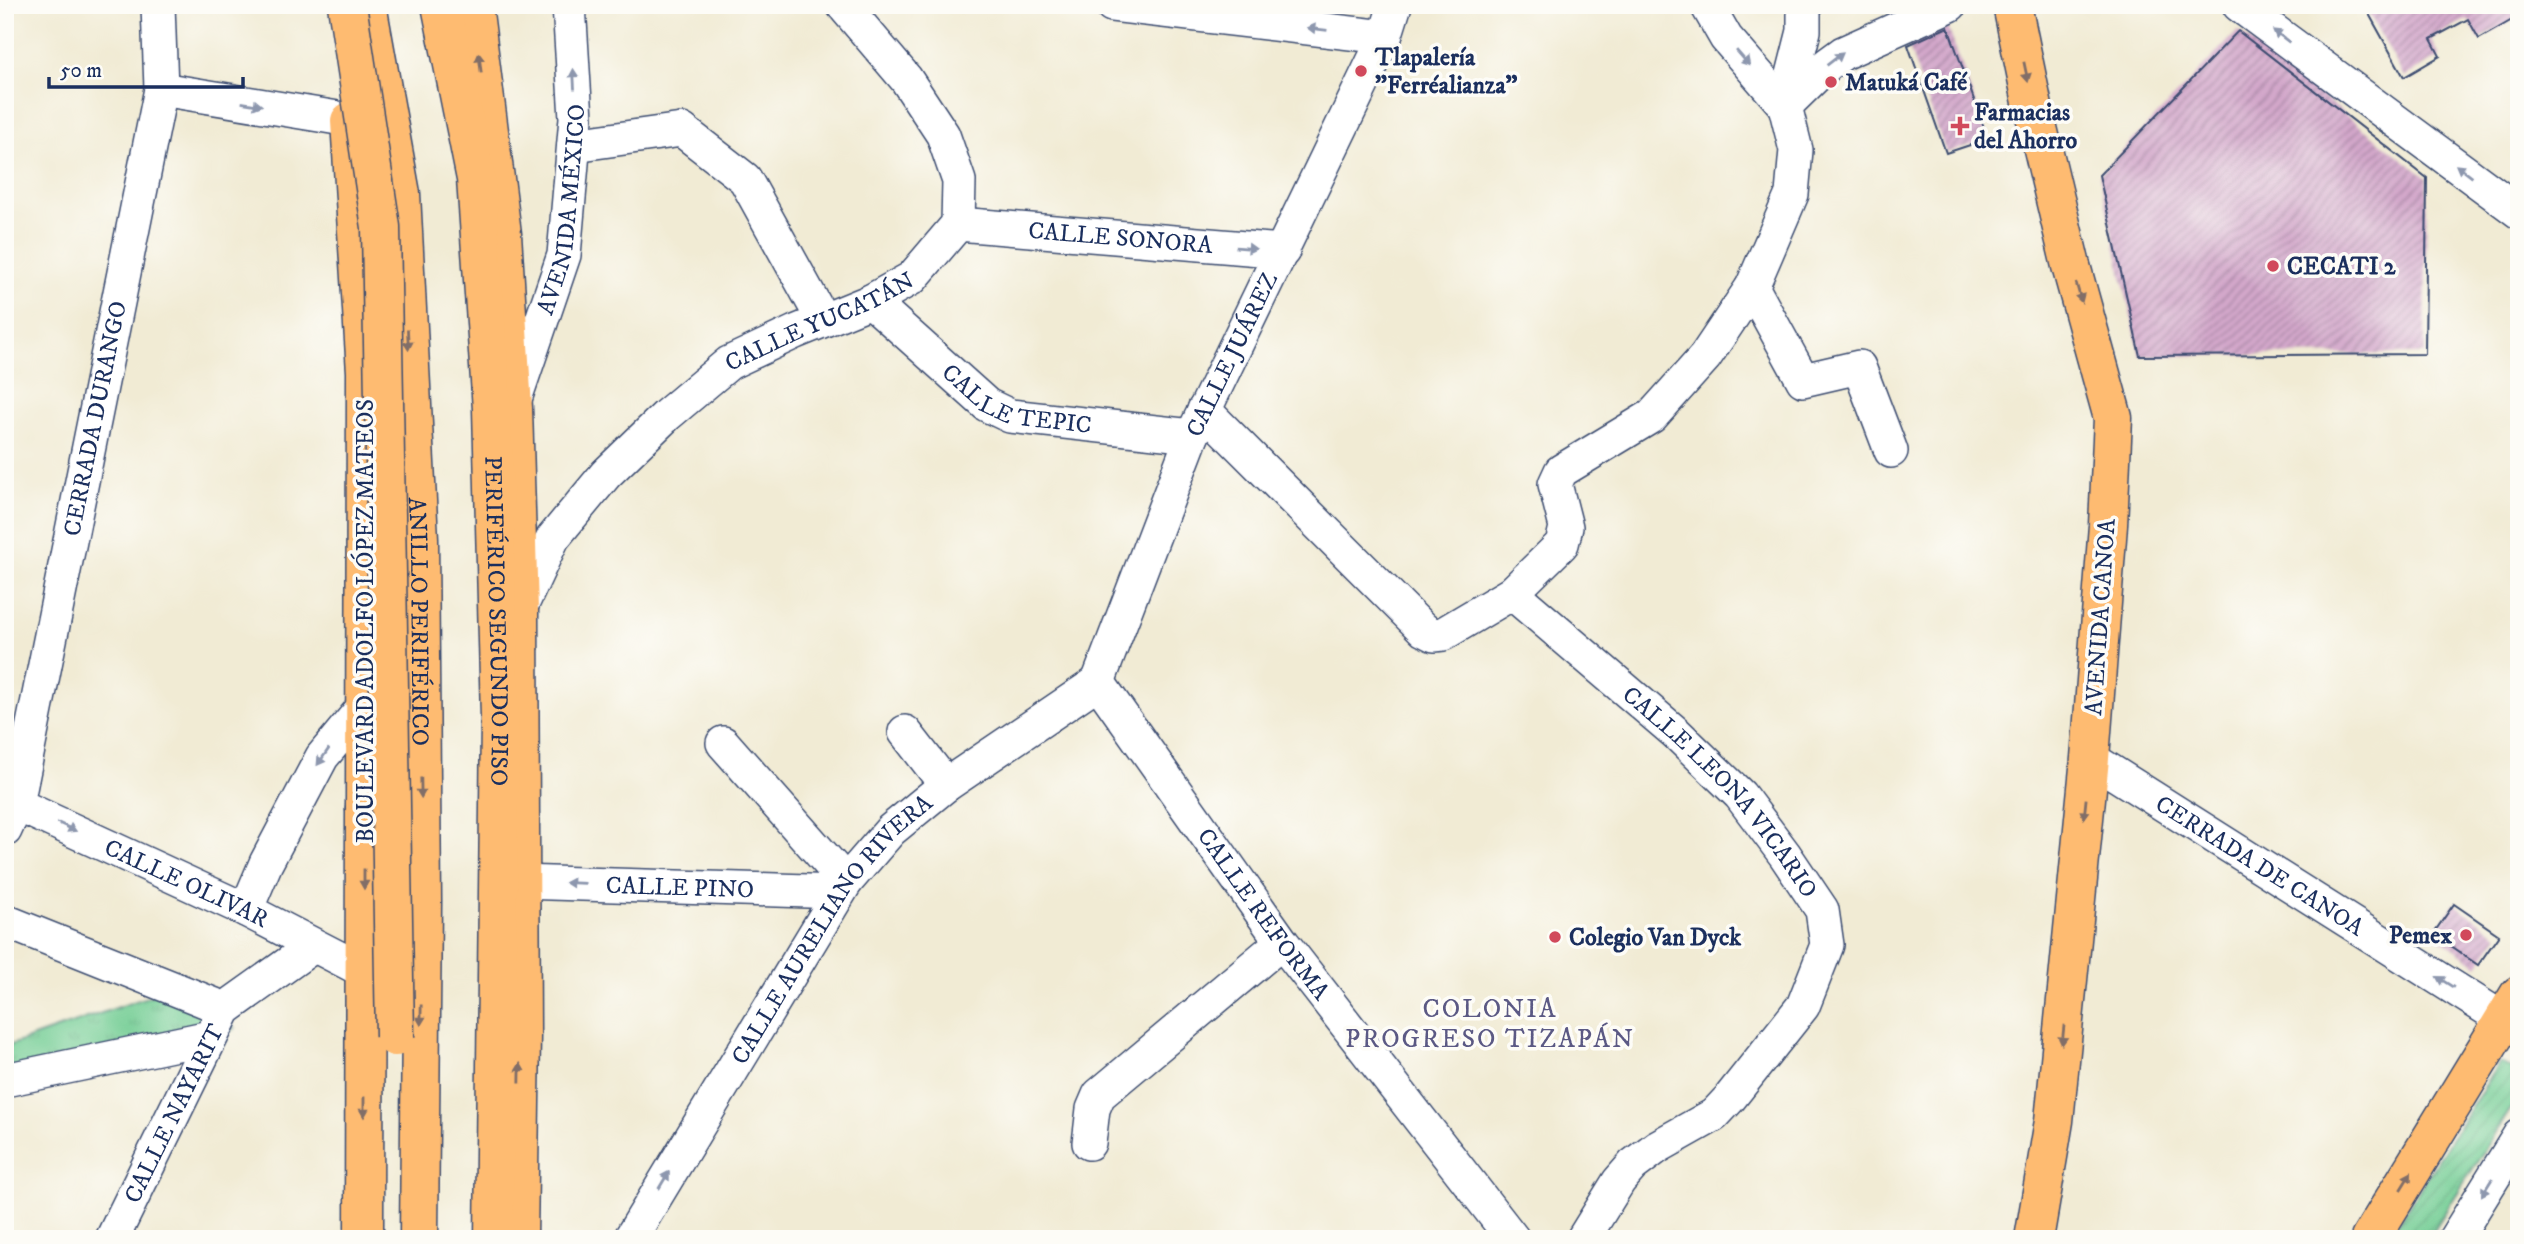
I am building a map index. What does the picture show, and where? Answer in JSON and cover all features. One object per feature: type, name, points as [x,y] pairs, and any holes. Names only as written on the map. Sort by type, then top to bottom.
[{"type":"main road","name":"BOULEVARD ADOLFO LÓPEZ MATEOS","points":[[328,5],[350,120],[366,372],[364,1239]]},
{"type":"main road","points":[[347,5],[381,227],[395,1037],[393,1239]]},
{"type":"main road","name":"ANILLO PERIFÉRICO","points":[[367,5],[401,194],[419,539],[422,902],[419,1239]]},
{"type":"main road","points":[[424,5],[443,108],[471,429],[475,747],[472,1239]]},
{"type":"main road","name":"PERIFÉRICO SEGUNDO PISO","points":[[441,5],[476,179],[492,410],[500,718],[494,1239]]},
{"type":"main road","points":[[472,5],[502,234],[513,408],[519,611],[521,1035],[518,1239]]},
{"type":"main road","name":"AVENIDA CANOA","points":[[2012,5],[2071,266],[2113,418],[2108,525],[2090,758],[2054,1121],[2035,1239]]},
{"type":"main road","points":[[365,808],[422,902]]},
{"type":"main road","points":[[2370,1239],[2511,1007]]},
{"type":"street","name":"CERRADA DURANGO","points":[[9,811],[161,89],[158,5]]},
{"type":"street","name":"AVENIDA MÉXICO","points":[[513,408],[564,255],[576,118],[569,5]]},
{"type":"street","points":[[843,5],[906,79],[943,135],[960,181],[958,224]]},
{"type":"street","points":[[1112,5],[1385,37]]},
{"type":"street","name":"CALLE JUÁREZ","points":[[1098,682],[1198,423],[1385,37],[1395,5]]},
{"type":"street","points":[[1198,423],[1424,630],[1434,635],[1443,634],[1512,593],[1562,544],[1566,527],[1555,484],[1560,471],[1652,416],[1705,357],[1752,287],[1792,194],[1796,150],[1785,106],[1726,38],[1707,5]]},
{"type":"street","points":[[1785,106],[1804,31],[1804,5]]},
{"type":"street","points":[[1785,106],[1843,53],[1950,5]]},
{"type":"street","points":[[2239,5],[2519,212]]},
{"type":"street","points":[[161,89],[350,120]]},
{"type":"street","points":[[574,145],[682,130],[745,179],[823,320]]},
{"type":"street","name":"CALLE SONORA","points":[[958,224],[1283,251]]},
{"type":"street","name":"CALLE YUCATÁN","points":[[519,611],[553,538],[606,474],[667,415],[729,363],[871,301],[912,278],[958,224]]},
{"type":"street","points":[[1752,287],[1802,380],[1859,367],[1891,451]]},
{"type":"street","name":"CALLE TEPIC","points":[[871,301],[988,405],[1010,416],[1198,423]]},
{"type":"street","name":"CALLE LEONA VICARIO","points":[[1512,593],[1676,733],[1740,795],[1822,910],[1827,945],[1803,1006],[1729,1100],[1714,1115],[1657,1147],[1633,1164],[1619,1181],[1583,1239]]},
{"type":"street","name":"CALLE AURELIANO RIVERA","points":[[630,1239],[843,887],[891,830],[946,785],[1098,682]]},
{"type":"street","name":"CALLE REFORMA","points":[[1098,682],[1282,942],[1513,1239]]},
{"type":"street","points":[[246,910],[266,863],[322,757],[366,704]]},
{"type":"street","points":[[905,732],[946,785]]},
{"type":"street","points":[[723,743],[843,887]]},
{"type":"street","name":"CERRADA DE CANOA","points":[[2090,758],[2511,1007]]},
{"type":"street","name":"CALLE OLIVAR","points":[[9,811],[246,910],[364,971]]},
{"type":"street","name":"CALLE PINO","points":[[519,882],[843,887]]},
{"type":"street","points":[[5,921],[217,1023]]},
{"type":"street","points":[[1089,1143],[1093,1109],[1099,1096],[1282,942]]},
{"type":"street","name":"CALLE NAYARIT","points":[[112,1239],[217,1023],[313,946]]},
{"type":"street","points":[[5,1080],[217,1023]]},
{"type":"street","points":[[2455,1239],[2519,1136]]},
{"type":"green space","points":[[161,992],[235,1028],[206,1048],[5,1093],[5,1047]]},
{"type":"green space","points":[[2500,1062],[2519,1074],[2519,1096],[2428,1239],[2388,1239]]},
{"type":"building","points":[[2364,5],[2519,5],[2519,16],[2479,39],[2468,19],[2431,39],[2440,56],[2404,77]]},
{"type":"building","points":[[1948,27],[1988,139],[1946,153],[1908,45]]},
{"type":"building","name":"CECATI 2","points":[[2238,31],[2427,178],[2425,354],[2140,356],[2099,175]]},
{"type":"building","name":"Pemex","points":[[2454,904],[2499,935],[2478,965],[2433,934]]},
{"type":"place","name":"Tlapalería \"Ferréalianza\"","points":[[1361,71]]},
{"type":"place","name":"Matuká Café","points":[[1831,82]]},
{"type":"place","name":"Farmacias del Ahorro","points":[[1960,126]]},
{"type":"place","name":"CECATI 2","points":[[2273,266]]},
{"type":"place","name":"Pemex","points":[[2466,935]]},
{"type":"place","name":"Colegio Van Dyck","points":[[1555,937]]},
{"type":"district","name":"COLONIA PROGRESO TIZAPÁN","points":[[1490,1023]]}]
